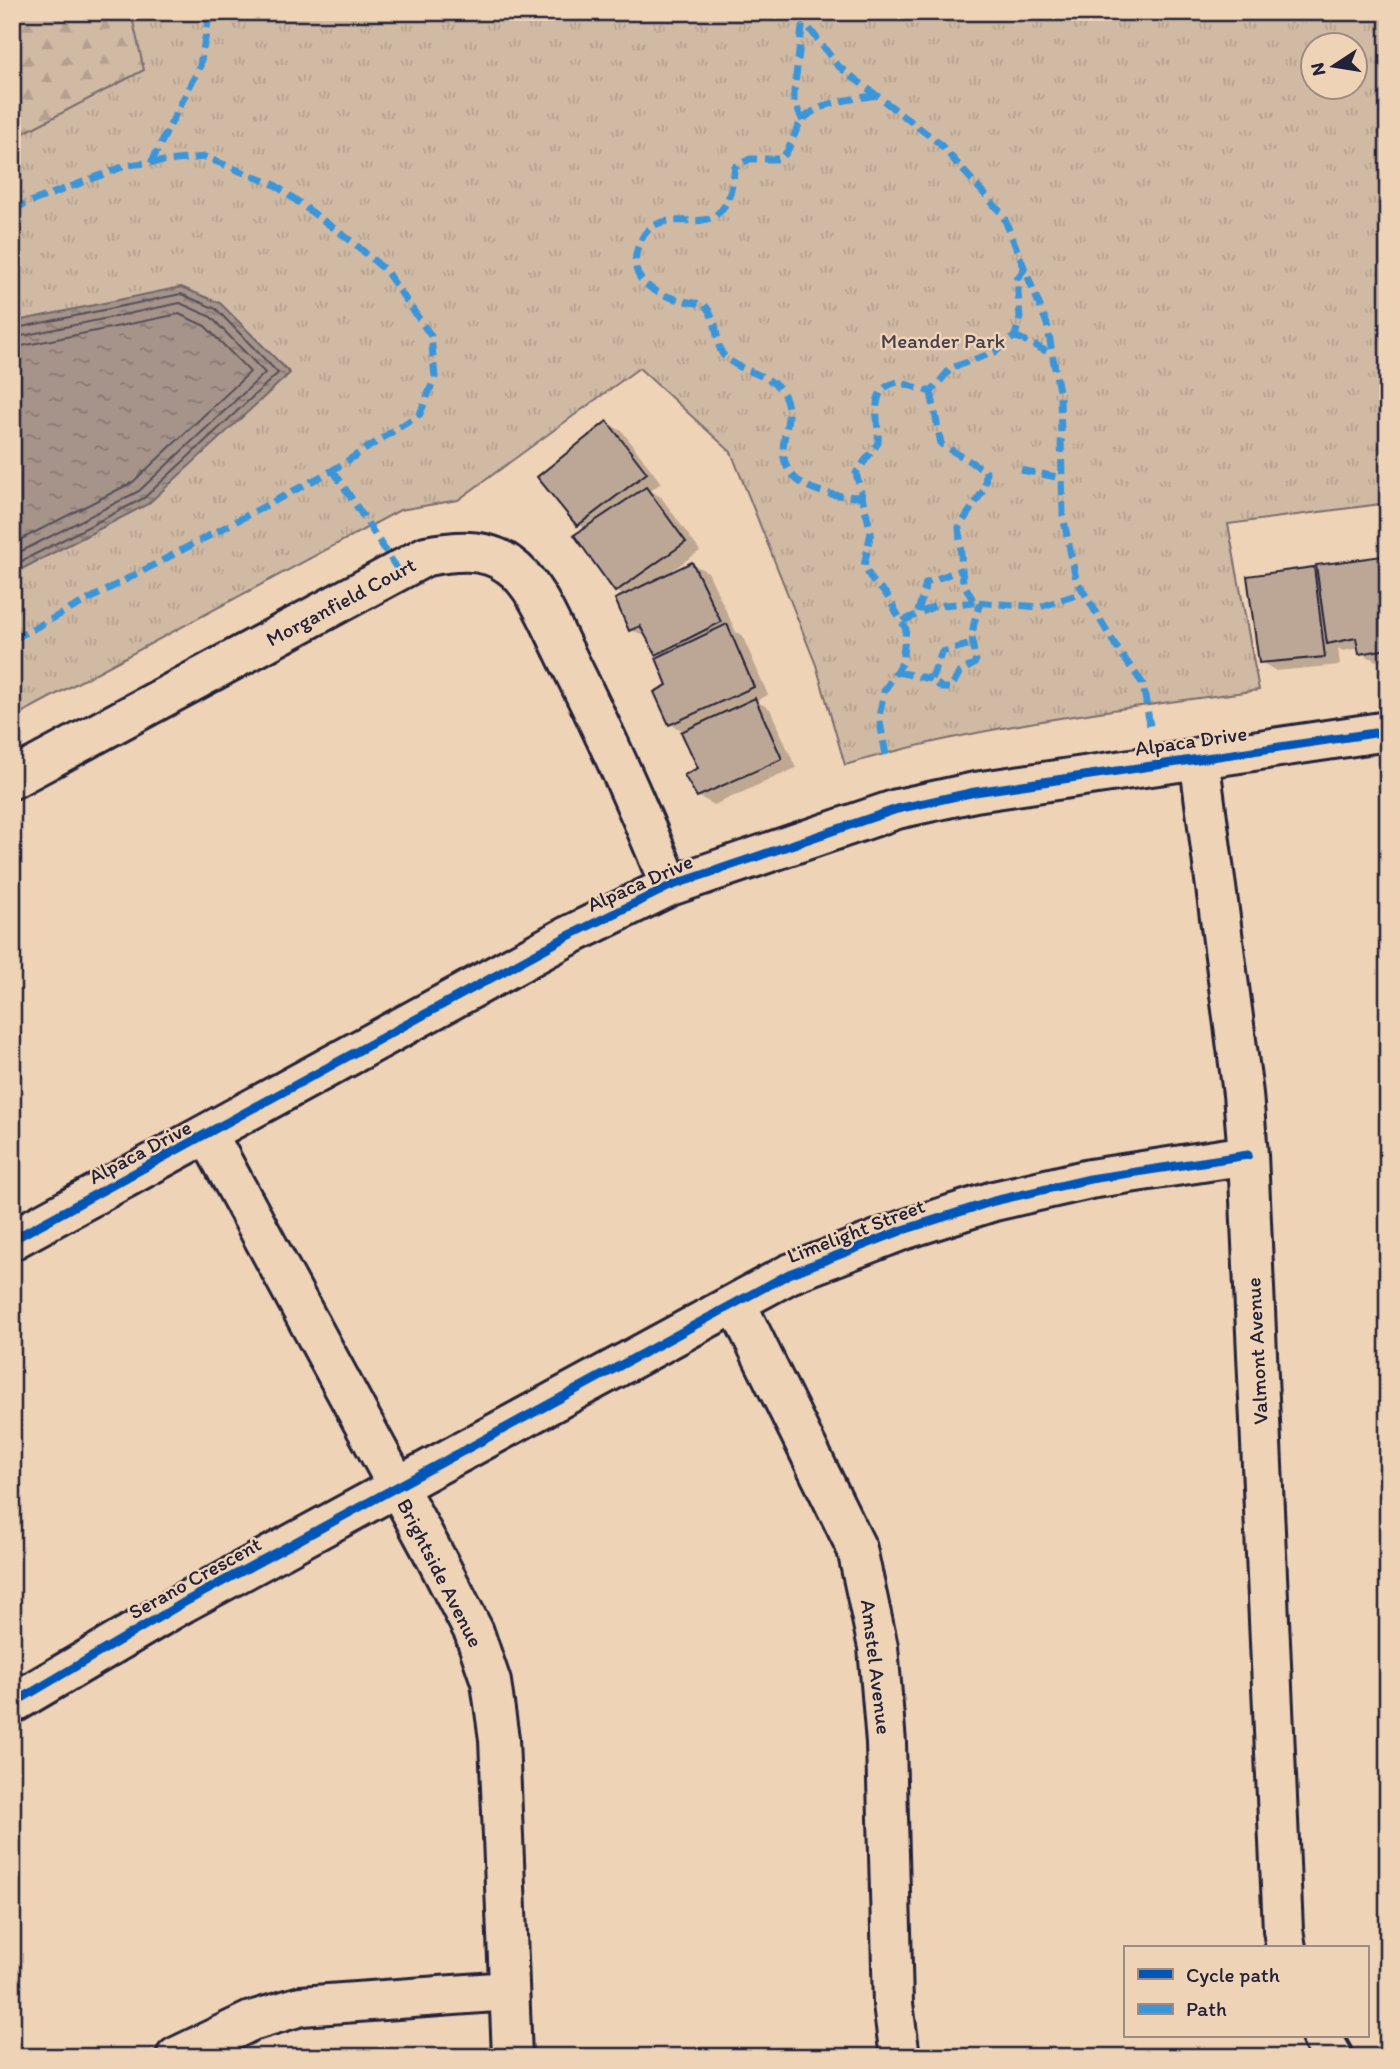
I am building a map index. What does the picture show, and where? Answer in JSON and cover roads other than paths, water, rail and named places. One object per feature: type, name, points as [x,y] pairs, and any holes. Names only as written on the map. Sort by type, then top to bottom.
[{"type":"street","name":"Morganfield Court","points":[[12,779],[426,556],[455,550],[482,554],[509,565],[529,587],[551,625],[641,816],[670,886]]},
{"type":"street","name":"Alpaca Drive","points":[[12,1240],[568,936],[670,886],[897,809],[999,788],[1388,731]]},
{"type":"street","name":"Valmont Avenue","points":[[1199,757],[1244,1094],[1286,1946]]},
{"type":"street","name":"Brightside Avenue","points":[[208,1135],[474,1632],[491,1682],[499,1739],[512,2057]]},
{"type":"street","name":"Limelight Street","points":[[397,1488],[737,1305],[789,1274],[903,1230],[994,1201],[1090,1179],[1248,1155]]},
{"type":"street","name":"Amstel Avenue","points":[[737,1305],[858,1549],[878,1647],[886,1743],[893,2004],[900,2057]]},
{"type":"street","name":"Serano Crescent","points":[[12,1704],[160,1616],[397,1488]]},
{"type":"street","points":[[176,2057],[251,2021],[301,2006],[509,1990]]},
{"type":"street","points":[[1322,2038],[1333,2057]]},
{"type":"water","points":[[181,287],[220,303],[290,373],[148,504],[12,574],[12,322]]},
{"type":"park label","name":"Meander Park","points":[[943,341]]}]
